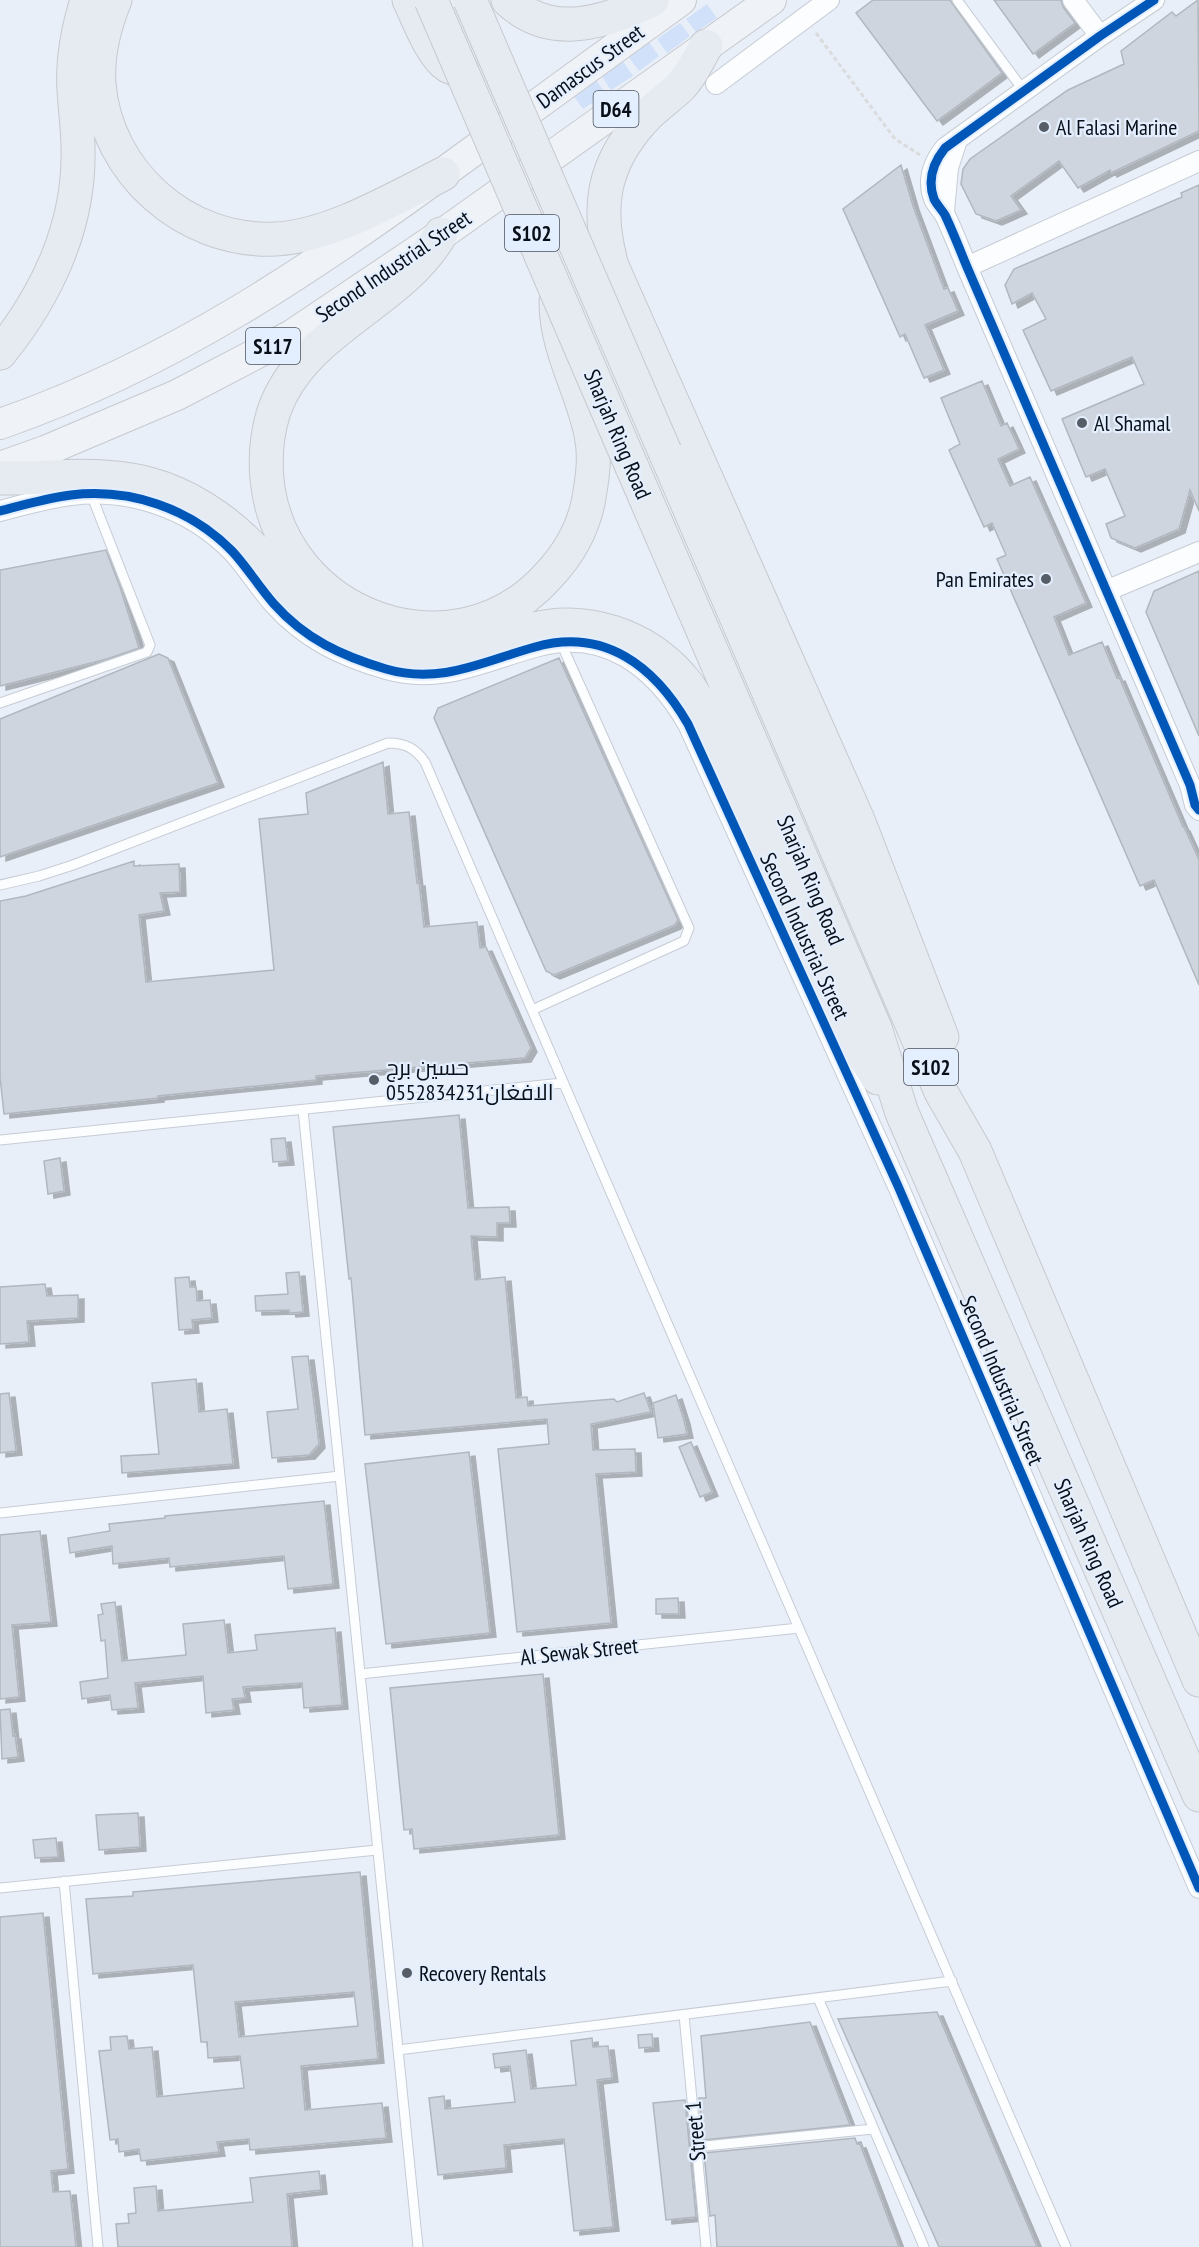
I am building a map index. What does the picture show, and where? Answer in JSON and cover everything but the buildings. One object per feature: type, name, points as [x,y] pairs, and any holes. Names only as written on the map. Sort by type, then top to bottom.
[{"type":"highway","points":[[0,353],[42,294],[69,225],[76,188],[78,151],[74,62],[77,36],[87,0]]},
{"type":"highway","points":[[115,0],[105,27],[99,55],[99,84],[113,139],[127,165],[145,187],[166,206],[191,221],[218,232],[246,238],[275,239],[303,235],[331,226],[443,174]]},
{"type":"highway","points":[[409,0],[440,58],[448,66],[462,71]]},
{"type":"highway","name":"Sharjah Ring Road","points":[[431,0],[875,1029],[889,1066],[902,1113],[1199,1795]]},
{"type":"highway","name":"Sharjah Ring Road","points":[[470,0],[941,1092],[975,1151],[1199,1680]]},
{"type":"highway","points":[[508,0],[523,11],[543,20],[581,24],[614,18],[652,0]]},
{"type":"highway","points":[[718,38],[687,78],[644,118],[628,138],[615,160],[606,186],[603,213],[605,240],[612,266],[866,839],[910,960],[963,1089],[970,1113],[975,1151]]},
{"type":"highway","points":[[441,234],[432,250],[409,276],[323,342],[292,374],[282,393],[268,433],[266,465],[268,496],[278,526],[292,554],[312,579],[336,599],[364,615],[394,624],[425,628],[456,626],[486,618],[515,605],[540,586],[554,570],[577,535],[587,506],[592,475],[591,436],[560,341],[555,288]]},
{"type":"highway","points":[[0,478],[93,477],[161,488],[206,509],[230,528],[320,622],[340,634],[378,648],[409,652],[456,652],[530,630],[564,624],[604,629],[647,648],[683,678],[699,704],[858,1047],[902,1113]]},
{"type":"main road","name":"Damascus Street","points":[[499,132],[681,0]]},
{"type":"main road","points":[[718,38],[761,0]]},
{"type":"main road","name":"D64","points":[[521,177],[771,0]]},
{"type":"main road","name":"Second Industrial Street","points":[[0,424],[113,379],[189,340],[276,288],[443,174],[499,132]]},
{"type":"main road","name":"Second Industrial Street","points":[[0,467],[134,414],[216,376],[292,335],[521,177]]},
{"type":"street","points":[[716,84],[829,0]]},
{"type":"street","points":[[1072,0],[1100,36]]},
{"type":"street","points":[[1154,0],[1100,36],[945,148],[936,159],[931,173],[931,188],[935,202],[944,213],[1194,790],[1195,805],[1199,810]]},
{"type":"street","points":[[944,213],[946,176],[957,140]]},
{"type":"street","points":[[967,267],[1199,161]]},
{"type":"street","name":"Second Industrial Street","points":[[0,511],[60,496],[91,494],[123,496],[171,508],[195,521],[232,551],[274,604],[298,628],[324,646],[358,661],[391,671],[421,674],[452,673],[537,646],[561,643],[586,644],[610,650],[632,660],[654,677],[673,699],[688,724],[898,1186],[1199,1888]]},
{"type":"street","points":[[1106,591],[1199,552]]},
{"type":"lane","points":[[957,0],[1024,90]]},
{"type":"lane","points":[[0,702],[147,652],[150,645],[91,494]]},
{"type":"lane","points":[[532,1010],[684,941],[689,928],[561,643]]},
{"type":"lane","points":[[0,885],[73,865],[387,742],[409,746],[418,753],[425,762],[1066,2247]]},
{"type":"lane","points":[[0,1140],[563,1083]]},
{"type":"lane","points":[[303,1110],[418,2247]]},
{"type":"lane","points":[[0,1513],[340,1476]]},
{"type":"lane","name":"Al Sewak Street","points":[[360,1674],[799,1628]]},
{"type":"lane","points":[[0,1888],[377,1850]]},
{"type":"lane","points":[[64,1881],[98,2247]]},
{"type":"lane","points":[[398,2050],[952,1981]]},
{"type":"lane","points":[[818,1998],[924,2247]]},
{"type":"lane","name":"Street 1","points":[[684,2015],[706,2247]]},
{"type":"lane","points":[[696,2147],[873,2129]]},
{"type":"path","points":[[805,18],[895,139],[911,151],[936,159]]},
{"type":"shaded area","points":[[707,4],[717,18],[696,32],[686,19]]},
{"type":"shaded area","points":[[680,23],[690,36],[667,53],[657,39]]},
{"type":"shaded area","points":[[648,41],[659,56],[639,71],[628,56]]},
{"type":"shaded area","points":[[622,60],[633,76],[611,90],[601,75]]},
{"type":"shaded area","points":[[596,80],[606,94],[583,109],[573,95]]},
{"type":"cycle path","points":[[1154,0],[1100,36],[945,148],[934,166],[931,185],[934,199],[951,228],[1199,810]]},
{"type":"cycle path","points":[[0,511],[53,498],[93,494],[137,498],[158,504],[197,523],[215,536],[232,551],[274,604],[311,637],[339,652],[386,669],[406,673],[444,673],[535,647],[560,642],[584,643],[605,648],[625,657],[644,669],[660,685],[688,724],[898,1186],[1199,1888]]},
{"type":"place","name":"Al Falasi Marine","points":[[1044,127]]},
{"type":"place","name":"Al Shamal","points":[[1082,423]]},
{"type":"place","name":"Pan Emirates","points":[[1046,579]]},
{"type":"place","name":"حسين برج الافغان0552834231","points":[[374,1080]]},
{"type":"place","name":"Recovery Rentals","points":[[407,1973]]}]
